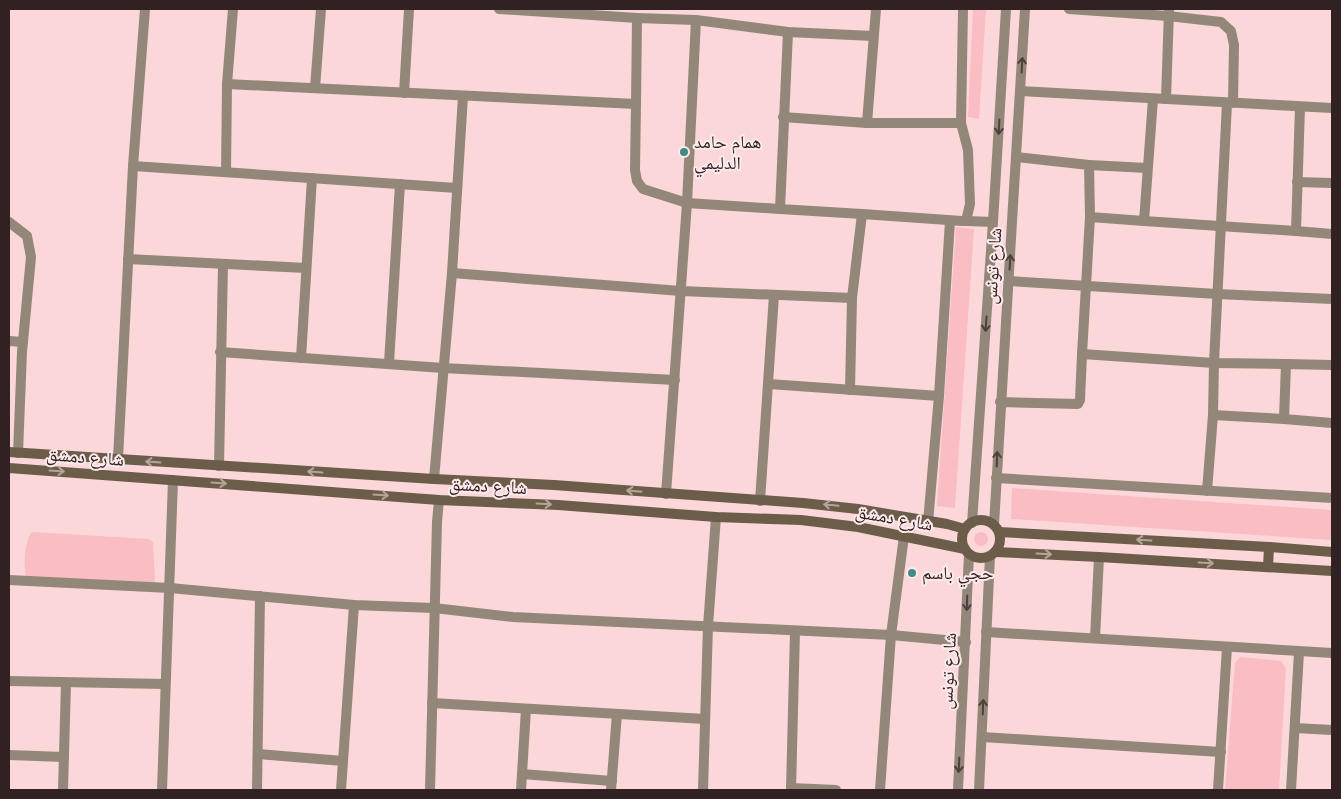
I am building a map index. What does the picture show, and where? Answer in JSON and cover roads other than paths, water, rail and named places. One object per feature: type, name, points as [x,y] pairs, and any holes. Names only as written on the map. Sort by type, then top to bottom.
[{"type":"main road","name":"شارع دمشق","points":[[13,453],[434,479],[554,484],[666,494],[831,505],[928,522],[968,526]]},
{"type":"main road","name":"شارع دمشق","points":[[9,468],[440,500],[558,505],[716,517],[801,520],[904,536],[967,551]]},
{"type":"main road","points":[[1332,552],[996,529],[983,521],[968,526],[962,539],[967,551],[980,558],[993,554],[1098,557],[1332,571]]},
{"type":"main road","points":[[993,554],[1000,542],[996,529]]},
{"type":"main road","points":[[1268,567],[1269,547]]},
{"type":"street","points":[[118,459],[133,166],[145,9]]},
{"type":"street","points":[[226,172],[227,84],[233,9]]},
{"type":"street","points":[[315,88],[321,9]]},
{"type":"street","points":[[404,93],[409,9]]},
{"type":"street","points":[[499,9],[637,18],[655,14],[684,14],[696,20],[788,32],[873,36]]},
{"type":"street","points":[[867,123],[876,9]]},
{"type":"street","points":[[964,9],[961,124],[968,150],[970,204],[966,221]]},
{"type":"street","name":"شارع تونس","points":[[968,526],[993,222],[1006,9]]},
{"type":"street","name":"شارع تونس","points":[[996,529],[996,478],[1000,402],[1025,9]]},
{"type":"street","points":[[1069,9],[1168,12],[1221,22],[1230,31],[1234,45],[1221,225],[1213,415],[1207,491]]},
{"type":"street","points":[[1166,99],[1168,12]]},
{"type":"street","points":[[637,18],[635,170],[637,180],[643,189],[687,203],[950,221],[993,222]]},
{"type":"street","points":[[666,494],[687,203],[696,20]]},
{"type":"street","points":[[780,209],[788,32]]},
{"type":"street","points":[[227,84],[636,104]]},
{"type":"street","points":[[1020,91],[1332,108]]},
{"type":"street","points":[[434,479],[452,273],[463,96]]},
{"type":"street","points":[[1144,221],[1154,99]]},
{"type":"street","points":[[1296,231],[1300,107]]},
{"type":"street","points":[[783,117],[867,123],[961,124]]},
{"type":"street","points":[[1016,157],[1089,165],[1147,168]]},
{"type":"street","points":[[1000,402],[1078,404],[1080,400],[1090,218],[1089,165]]},
{"type":"street","points":[[133,166],[457,188]]},
{"type":"street","points":[[301,358],[312,178]]},
{"type":"street","points":[[1298,182],[1332,183]]},
{"type":"street","points":[[389,364],[400,184]]},
{"type":"street","points":[[850,390],[852,298],[862,214]]},
{"type":"street","points":[[1090,218],[1221,225],[1332,234]]},
{"type":"street","points":[[928,522],[939,396],[950,221]]},
{"type":"street","points":[[9,222],[27,236],[31,257],[13,453]]},
{"type":"street","points":[[128,259],[306,268]]},
{"type":"street","points":[[218,466],[223,264]]},
{"type":"street","points":[[452,273],[681,291],[852,298]]},
{"type":"street","points":[[1009,281],[1332,299]]},
{"type":"street","points":[[760,500],[774,295]]},
{"type":"street","points":[[9,341],[23,342]]},
{"type":"street","points":[[220,352],[443,368],[675,380]]},
{"type":"street","points":[[1082,354],[1214,362],[1332,365]]},
{"type":"street","points":[[1284,419],[1286,364]]},
{"type":"street","points":[[769,384],[939,396]]},
{"type":"street","points":[[1213,415],[1332,423]]},
{"type":"street","points":[[996,478],[1332,498]]},
{"type":"street","points":[[162,790],[173,480]]},
{"type":"street","points":[[430,790],[434,608],[440,500]]},
{"type":"street","points":[[703,790],[708,626],[716,517]]},
{"type":"street","points":[[880,790],[891,635],[904,536]]},
{"type":"street","name":"شارع تونس","points":[[958,790],[966,642],[967,551]]},
{"type":"street","name":"شارع تونس","points":[[979,790],[986,632],[993,554]]},
{"type":"street","points":[[1095,638],[1098,557]]},
{"type":"street","points":[[9,580],[170,588],[354,605],[434,608],[513,617],[891,635],[966,642]]},
{"type":"street","points":[[257,790],[260,596]]},
{"type":"street","points":[[341,790],[354,605]]},
{"type":"street","points":[[795,630],[791,789],[836,790]]},
{"type":"street","points":[[986,632],[1332,653]]},
{"type":"street","points":[[1218,790],[1227,647]]},
{"type":"street","points":[[1291,790],[1299,652]]},
{"type":"street","points":[[9,681],[165,684]]},
{"type":"street","points":[[63,790],[66,683]]},
{"type":"street","points":[[432,703],[705,719]]},
{"type":"street","points":[[521,790],[526,709]]},
{"type":"street","points":[[522,774],[612,786],[617,714]]},
{"type":"street","points":[[1295,728],[1332,730]]},
{"type":"street","points":[[982,738],[1220,752]]},
{"type":"street","points":[[258,754],[343,761]]},
{"type":"street","points":[[9,755],[64,757]]},
{"type":"place","name":"همام حامد الدليمي","points":[[684,152]]},
{"type":"place","name":"حجي باسم","points":[[912,573]]}]
